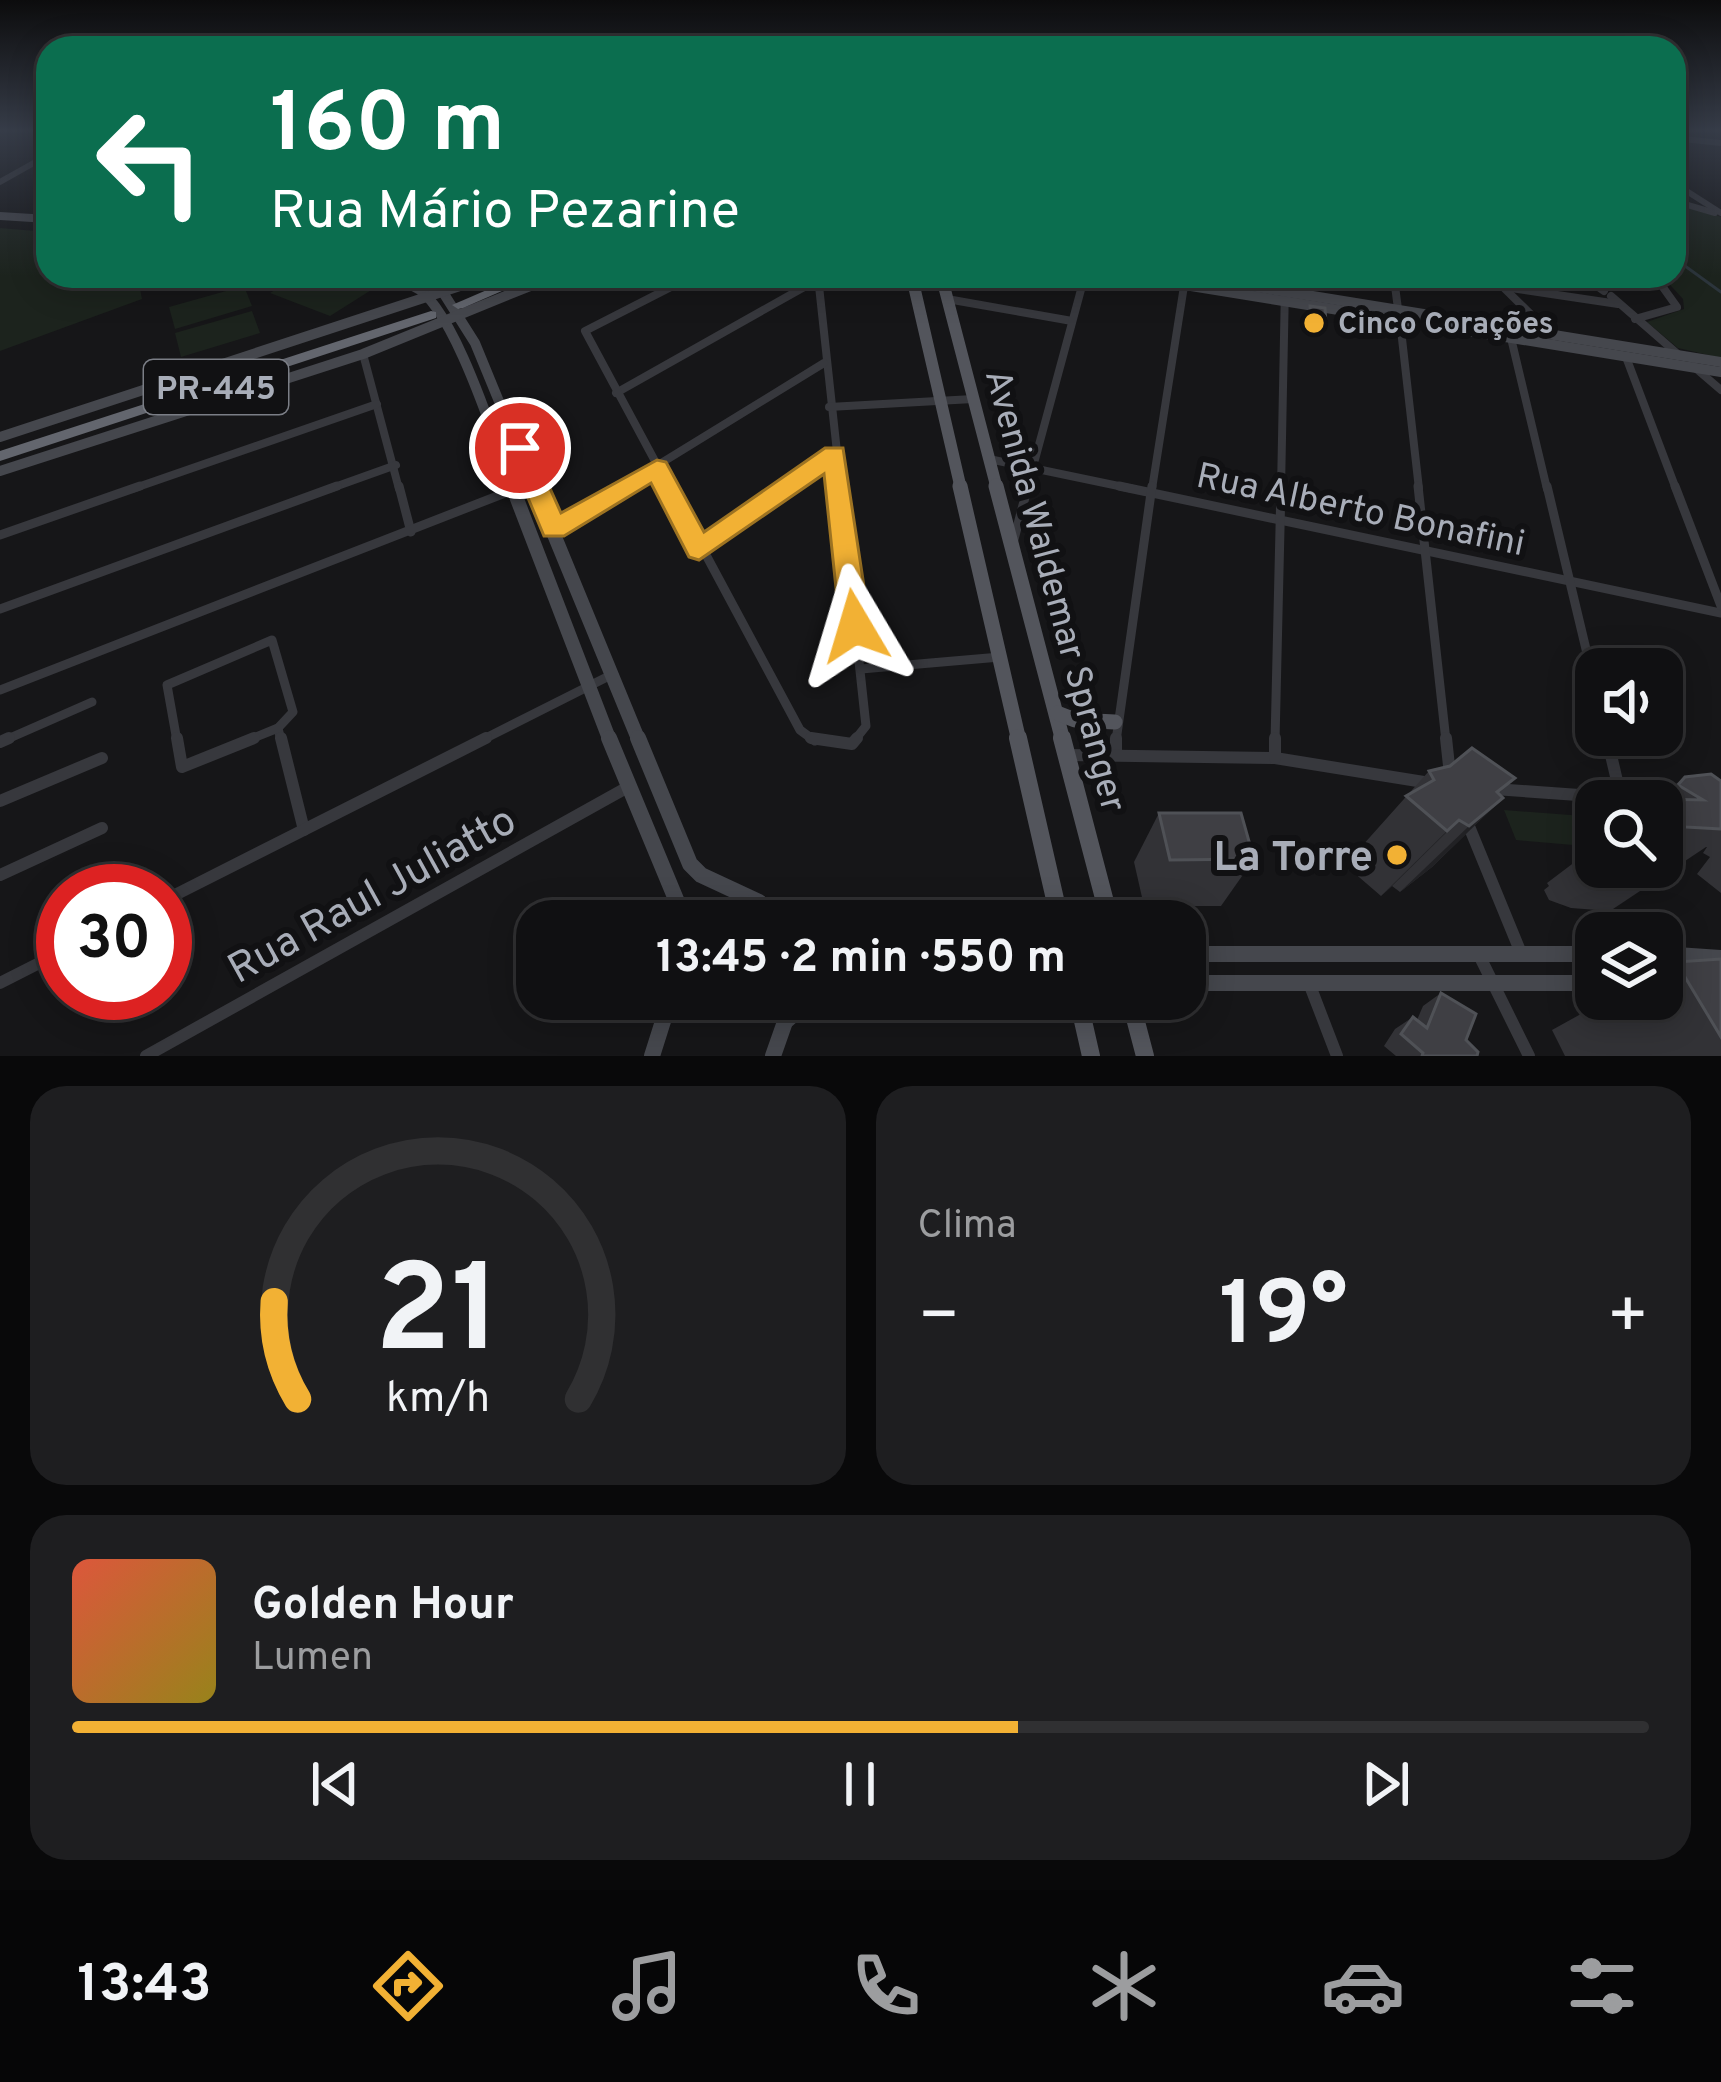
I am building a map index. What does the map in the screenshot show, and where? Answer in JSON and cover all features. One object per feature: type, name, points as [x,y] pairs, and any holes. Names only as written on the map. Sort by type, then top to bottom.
[{"type":"highway","name":"PR-445","points":[[0,452],[477,288]]},
{"type":"highway","name":"PR-445","points":[[438,304],[505,288]]},
{"type":"main road","name":"Avenida Waldemar Spranger","points":[[915,288],[1055,900]]},
{"type":"main road","name":"Avenida Waldemar Spranger","points":[[944,288],[1104,900]]},
{"type":"main road","points":[[1057,713],[1075,720],[1115,722]]},
{"type":"main road","points":[[1083,1020],[1091,1056]]},
{"type":"main road","points":[[1136,1020],[1145,1056]]},
{"type":"street","points":[[1686,191],[1721,214]]},
{"type":"street","points":[[1686,204],[1721,214]]},
{"type":"street","points":[[0,213],[36,215]]},
{"type":"street","points":[[408,288],[438,304]]},
{"type":"street","points":[[425,288],[469,350],[534,482],[691,864],[701,875],[755,900]]},
{"type":"street","points":[[438,304],[452,288]]},
{"type":"street","name":"PR-445","points":[[363,354],[416,333],[438,304],[467,288]]},
{"type":"street","name":"PR-445","points":[[0,436],[378,317],[438,304],[484,307],[519,288]]},
{"type":"street","points":[[669,288],[585,331],[800,730],[816,742],[852,744],[866,726],[824,362],[821,288]]},
{"type":"street","points":[[616,393],[801,288]]},
{"type":"street","points":[[1012,547],[1082,288]]},
{"type":"street","points":[[1116,753],[1115,722],[1184,288]]},
{"type":"street","points":[[1229,288],[1721,362]]},
{"type":"street","points":[[1275,758],[1285,288]]},
{"type":"street","points":[[1066,754],[1275,758],[1453,786],[1395,288]]},
{"type":"street","points":[[1499,288],[1611,297]]},
{"type":"street","points":[[1599,288],[1721,390]]},
{"type":"street","points":[[1635,319],[1677,307],[1663,288]]},
{"type":"street","points":[[1505,289],[1552,335]]},
{"type":"street","points":[[947,299],[1072,321]]},
{"type":"street","points":[[484,307],[469,350],[587,686],[676,900]]},
{"type":"street","points":[[1399,315],[1721,372]]},
{"type":"street","points":[[416,333],[448,339],[469,350]]},
{"type":"street","points":[[1510,338],[1586,648]]},
{"type":"street","points":[[0,471],[363,354],[411,532]]},
{"type":"street","points":[[1626,357],[1721,609]]},
{"type":"street","points":[[554,529],[824,362]]},
{"type":"street","points":[[829,407],[974,399]]},
{"type":"street","points":[[0,535],[377,404]]},
{"type":"street","points":[[699,550],[834,454]]},
{"type":"street","name":"Rua Alberto Bonafini","points":[[989,460],[1721,609]]},
{"type":"street","points":[[0,609],[396,465]]},
{"type":"street","points":[[0,690],[534,482]]},
{"type":"street","points":[[272,640],[293,712],[278,728],[182,767],[167,685],[272,640]]},
{"type":"street","points":[[860,669],[1000,657]]},
{"type":"street","points":[[192,886],[613,674]]},
{"type":"street","points":[[0,742],[92,702]]},
{"type":"street","points":[[278,728],[304,830]]},
{"type":"street","points":[[0,801],[102,758]]},
{"type":"street","name":"Rua Raul Juliatto","points":[[146,1056],[628,788]]},
{"type":"street","points":[[1474,788],[1575,795]]},
{"type":"street","points":[[1461,807],[1521,953]]},
{"type":"street","points":[[0,875],[102,828]]},
{"type":"street","points":[[1478,953],[1529,1056]]},
{"type":"street","points":[[1206,954],[1575,954]]},
{"type":"street","points":[[1683,955],[1721,958]]},
{"type":"street","points":[[0,983],[36,965]]},
{"type":"street","points":[[1206,983],[1575,983]]},
{"type":"street","points":[[1310,983],[1337,1056]]},
{"type":"street","points":[[652,1056],[663,1020]]},
{"type":"street","points":[[773,1056],[786,1021]]},
{"type":"shaded area","points":[[1686,207],[1721,217],[1721,358],[1678,348],[1647,322],[1684,309],[1683,299],[1673,288],[1686,288]]},
{"type":"shaded area","points":[[0,228],[36,231],[36,288],[140,288],[142,299],[0,351]]},
{"type":"shaded area","points":[[237,288],[245,288],[252,306],[175,329],[169,307]]},
{"type":"shaded area","points":[[278,288],[374,288],[330,316],[270,293]]},
{"type":"shaded area","points":[[252,311],[260,333],[181,357],[175,333]]},
{"type":"shaded area","points":[[1504,810],[1575,815],[1575,845],[1516,840]]},
{"type":"building","points":[[1310,306],[1325,308],[1326,323],[1311,320]]},
{"type":"building","points":[[1472,748],[1515,778],[1497,792],[1503,798],[1469,826],[1459,820],[1447,831],[1406,796],[1434,780],[1429,771],[1450,766]]},
{"type":"building","points":[[1711,774],[1721,781],[1721,829],[1683,826],[1683,800],[1703,800],[1683,788],[1685,777]]},
{"type":"building","points":[[1159,813],[1241,813],[1254,859],[1170,860]]},
{"type":"building","points":[[1721,959],[1721,1037],[1683,974],[1683,962]]},
{"type":"building","points":[[1441,993],[1476,1014],[1466,1040],[1477,1056],[1422,1056],[1401,1034],[1413,1017],[1427,1028]]},
{"type":"waterway","points":[[1686,267],[1721,292]]},
{"type":"place","name":"Cinco Corações","points":[[1314,323]]},
{"type":"place","name":"La Torre","points":[[1397,855]]},
{"type":"route","points":[[520,448],[554,529],[657,469],[699,550],[834,454],[855,626]]}]
